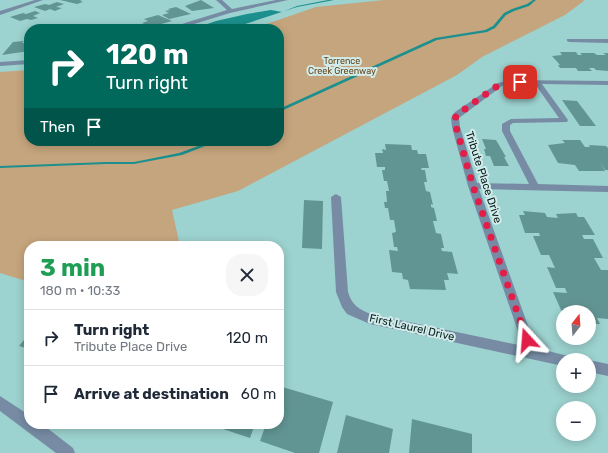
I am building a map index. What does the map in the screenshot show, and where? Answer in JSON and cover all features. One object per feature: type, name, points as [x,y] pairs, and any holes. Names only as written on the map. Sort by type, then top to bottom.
[{"type":"street","points":[[0,13],[40,0]]},
{"type":"street","points":[[219,0],[230,10]]},
{"type":"street","points":[[188,24],[230,10],[285,0]]},
{"type":"street","points":[[569,40],[608,40]]},
{"type":"street","points":[[0,64],[24,62]]},
{"type":"street","name":"Tribute Place Drive","points":[[532,354],[473,186],[456,127],[455,118],[458,114],[500,84],[510,82],[608,83]]},
{"type":"street","points":[[535,187],[506,131],[506,124],[511,120],[564,120],[537,82]]},
{"type":"street","points":[[473,186],[608,189]]},
{"type":"street","name":"First Laurel Drive","points":[[336,197],[342,292],[346,306],[355,313],[370,319],[556,359]]},
{"type":"street","points":[[596,367],[608,370]]},
{"type":"street","points":[[0,403],[24,420]]},
{"type":"street","points":[[36,429],[68,453]]},
{"type":"green space","name":"Torrence Creek Greenway","points":[[384,0],[585,0],[565,15],[482,57],[457,75],[238,191],[172,210],[179,241],[24,241],[24,280],[0,273],[0,72],[24,70],[24,146],[284,146],[284,24],[267,24],[316,7]]},
{"type":"water","points":[[334,0],[297,7],[283,12],[297,6]]},
{"type":"water","points":[[271,10],[282,12],[245,24],[207,24],[247,14]]},
{"type":"building","points":[[60,0],[82,0],[80,1],[83,2],[77,4]]},
{"type":"building","points":[[201,0],[214,8],[192,11],[185,6]]},
{"type":"building","points":[[57,2],[64,4],[56,7],[62,8],[55,11],[50,9],[45,11],[34,7],[45,4],[49,5]]},
{"type":"building","points":[[176,7],[191,14],[169,19],[162,15],[169,13],[165,11],[170,10],[168,9]]},
{"type":"building","points":[[35,11],[40,13],[33,16],[38,18],[31,20],[27,19],[20,21],[10,17],[23,13],[26,14]]},
{"type":"building","points":[[158,15],[172,21],[162,24],[144,24],[142,23],[148,21],[144,19]]},
{"type":"building","points":[[24,41],[22,43],[24,43],[24,52],[2,55],[13,42]]},
{"type":"building","points":[[560,52],[576,52],[578,55],[582,55],[580,53],[594,53],[597,55],[606,55],[603,53],[608,53],[608,71],[596,70],[594,68],[589,68],[592,71],[578,71],[576,68],[560,68],[558,65],[560,65],[552,56],[562,55]]},
{"type":"building","points":[[562,100],[577,101],[596,126],[580,126]]},
{"type":"building","points":[[482,139],[496,140],[506,157],[504,157],[509,166],[494,166],[490,156],[486,156],[484,149],[486,149]]},
{"type":"building","points":[[562,140],[580,140],[585,147],[590,147],[589,145],[606,146],[608,148],[608,170],[605,170],[600,162],[605,171],[579,171],[575,165],[558,163],[548,145],[565,143]]},
{"type":"building","points":[[385,144],[411,145],[412,150],[417,150],[418,154],[426,154],[429,168],[421,168],[422,170],[425,170],[427,182],[424,182],[426,191],[430,192],[433,205],[431,204],[431,207],[434,208],[437,221],[433,221],[436,233],[441,234],[444,248],[441,248],[442,251],[452,252],[458,274],[447,273],[449,280],[444,280],[446,290],[410,289],[408,280],[403,279],[402,273],[392,272],[389,250],[398,251],[397,247],[394,247],[392,233],[396,232],[394,220],[390,220],[388,208],[385,208],[384,202],[387,202],[386,191],[389,191],[387,181],[384,181],[382,170],[385,170],[385,167],[377,167],[375,153],[383,153],[382,149],[386,150]]},
{"type":"building","points":[[304,200],[323,201],[322,249],[302,248]]},
{"type":"building","points":[[523,211],[545,213],[547,217],[558,218],[556,214],[576,213],[578,217],[584,217],[595,235],[582,235],[584,239],[593,239],[603,258],[594,258],[601,270],[608,270],[608,319],[597,318],[600,324],[596,324],[596,305],[559,305],[553,292],[567,293],[565,288],[556,288],[547,267],[555,268],[549,255],[541,255],[533,236],[540,236],[539,233],[525,233],[519,215],[525,215]]},
{"type":"building","points":[[24,340],[24,348],[19,346]]},
{"type":"building","points":[[284,387],[333,402],[319,453],[295,453],[260,441],[264,429],[284,429]]},
{"type":"building","points":[[346,415],[393,429],[389,453],[337,453]]},
{"type":"building","points":[[412,419],[472,434],[472,453],[409,453]]},
{"type":"building","points":[[223,429],[253,429],[250,438]]},
{"type":"waterway","points":[[284,109],[436,39],[486,31],[494,27],[505,14],[528,5],[535,0]]},
{"type":"waterway","points":[[0,167],[134,163],[180,154],[202,146]]},
{"type":"route","points":[[520,82],[500,84],[458,114],[455,118],[456,127],[473,186],[527,340]]}]
